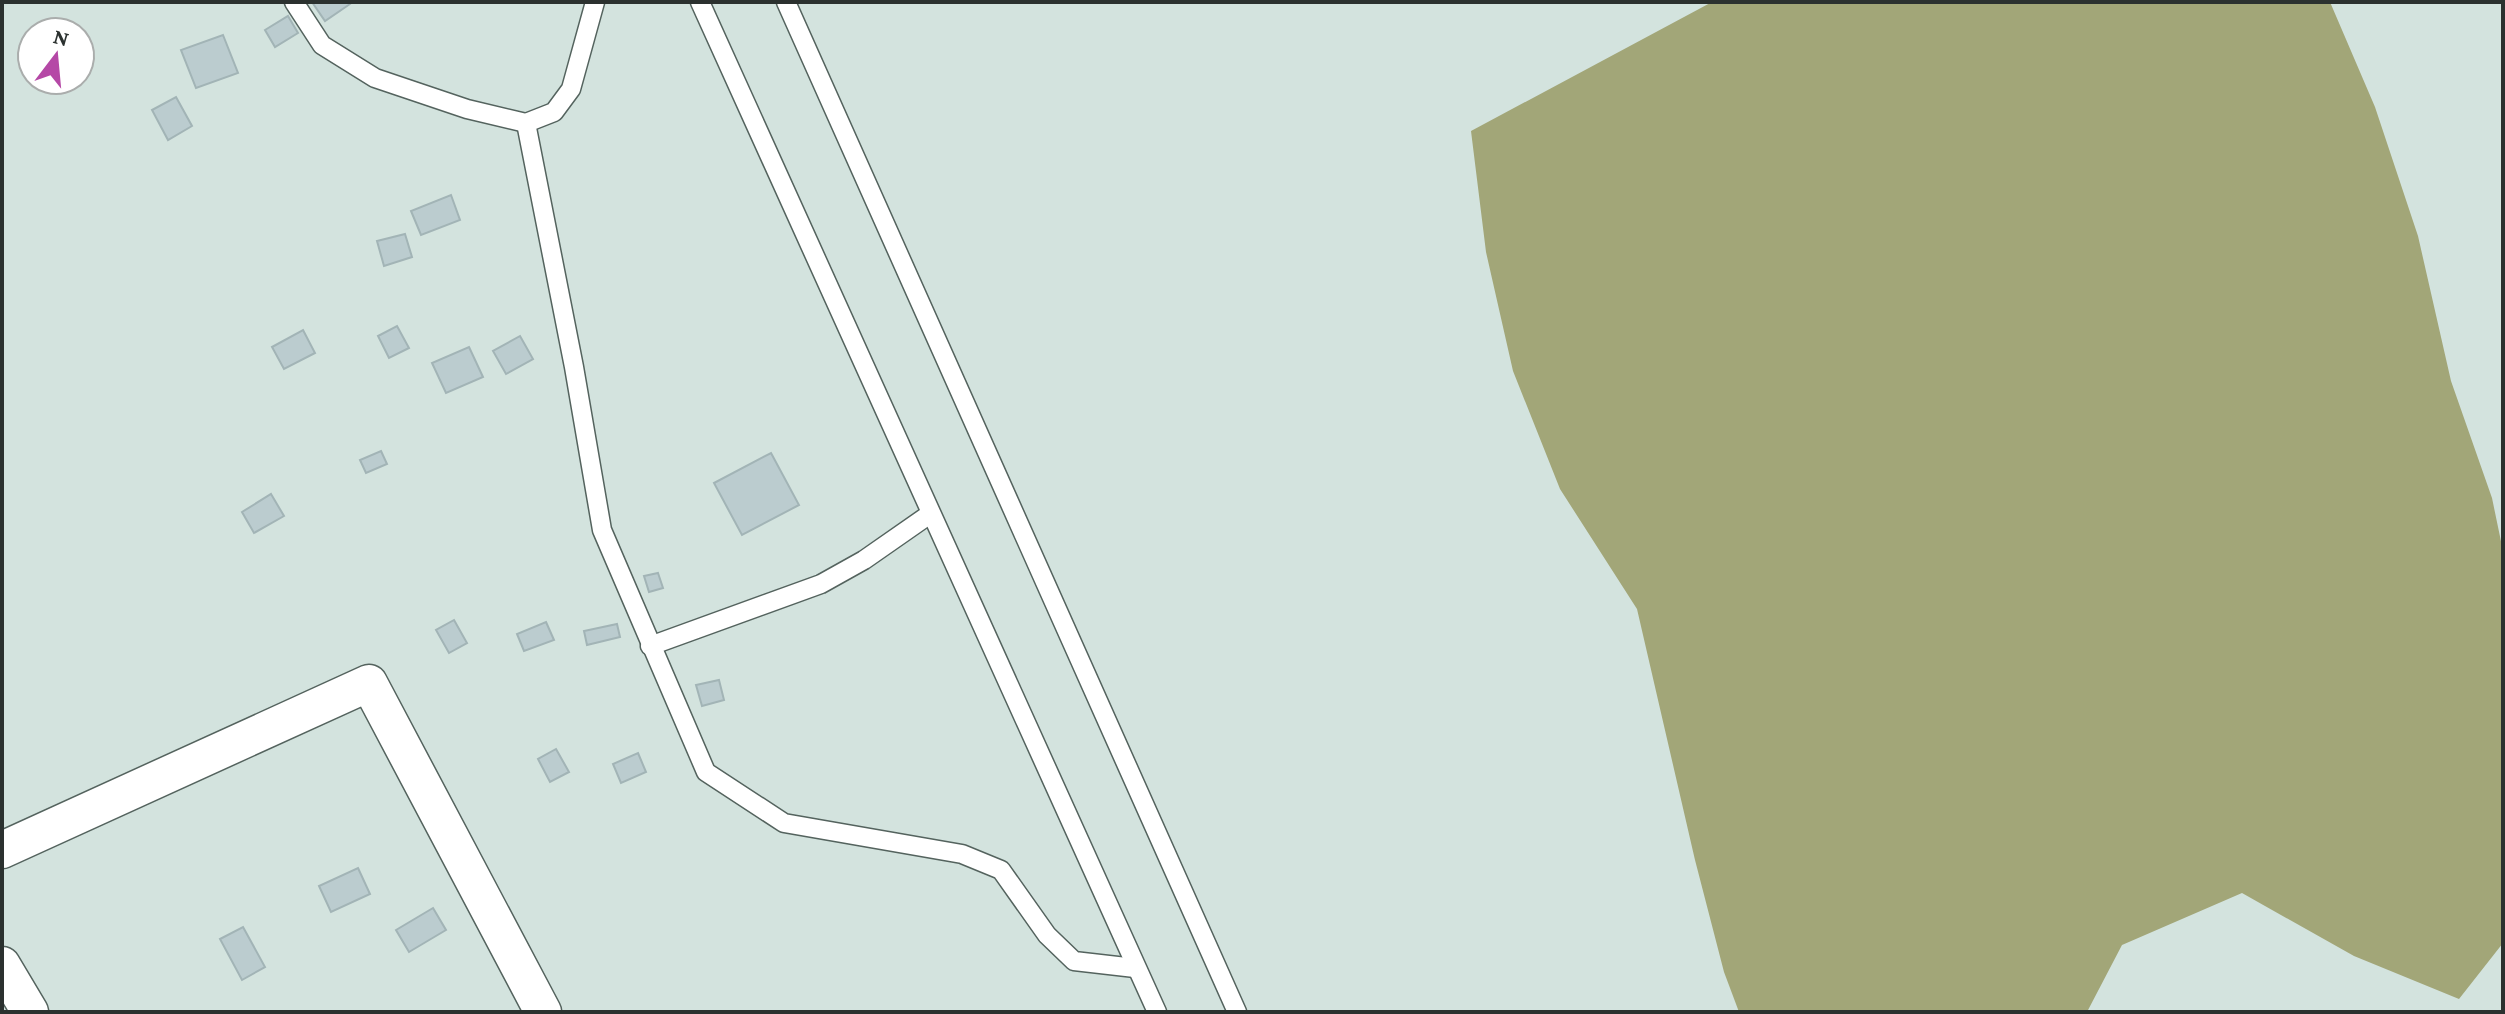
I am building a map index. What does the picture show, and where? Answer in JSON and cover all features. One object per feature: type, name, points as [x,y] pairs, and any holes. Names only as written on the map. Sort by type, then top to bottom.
[{"type":"street","points":[[2,850],[369,683],[543,1012]]},
{"type":"street","points":[[2,965],[30,1012]]},
{"type":"lane","points":[[294,2],[322,45],[375,78],[467,109],[526,123],[554,112],[571,89],[595,2]]},
{"type":"lane","points":[[700,2],[1157,1012]]},
{"type":"lane","points":[[786,2],[1237,1012]]},
{"type":"lane","points":[[526,123],[602,530],[706,772],[784,823],[962,854],[1001,870],[1047,935],[1074,961],[1135,968]]},
{"type":"lane","points":[[650,646],[821,584],[864,560],[930,514]]},
{"type":"green space","points":[[1712,2],[2330,2],[2375,107],[2418,236],[2451,381],[2492,498],[2503,551],[2503,943],[2459,999],[2354,956],[2242,893],[2122,945],[2087,1012],[1739,1012],[1724,972],[1695,860],[1637,609],[1560,489],[1513,371],[1486,252],[1471,131]]},
{"type":"building","points":[[312,2],[349,2],[350,4],[325,21]]},
{"type":"building","points":[[288,16],[298,33],[275,47],[265,30]]},
{"type":"building","points":[[223,35],[238,73],[196,88],[181,50]]},
{"type":"building","points":[[176,97],[192,126],[168,140],[152,110]]},
{"type":"building","points":[[451,195],[460,220],[421,235],[411,211]]},
{"type":"building","points":[[405,234],[412,257],[384,266],[377,241]]},
{"type":"building","points":[[397,326],[409,348],[389,358],[378,336]]},
{"type":"building","points":[[303,330],[315,353],[284,369],[272,347]]},
{"type":"building","points":[[520,336],[533,359],[506,374],[493,351]]},
{"type":"building","points":[[469,347],[483,377],[446,393],[432,363]]},
{"type":"building","points":[[381,451],[387,464],[366,473],[360,460]]},
{"type":"building","points":[[771,453],[799,505],[742,535],[714,483]]},
{"type":"building","points":[[271,494],[284,516],[254,533],[242,512]]},
{"type":"building","points":[[658,573],[663,588],[649,592],[644,576]]},
{"type":"building","points":[[454,620],[467,643],[449,653],[436,630]]},
{"type":"building","points":[[546,622],[554,640],[524,651],[517,634]]},
{"type":"building","points":[[617,624],[620,637],[587,645],[584,631]]},
{"type":"building","points":[[719,680],[724,700],[702,706],[696,685]]},
{"type":"building","points":[[556,749],[569,772],[550,782],[538,759]]},
{"type":"building","points":[[638,753],[646,772],[621,783],[613,764]]},
{"type":"building","points":[[358,868],[370,894],[331,912],[319,886]]},
{"type":"building","points":[[433,908],[446,930],[409,952],[396,930]]},
{"type":"building","points":[[243,927],[265,967],[242,980],[220,939]]}]
